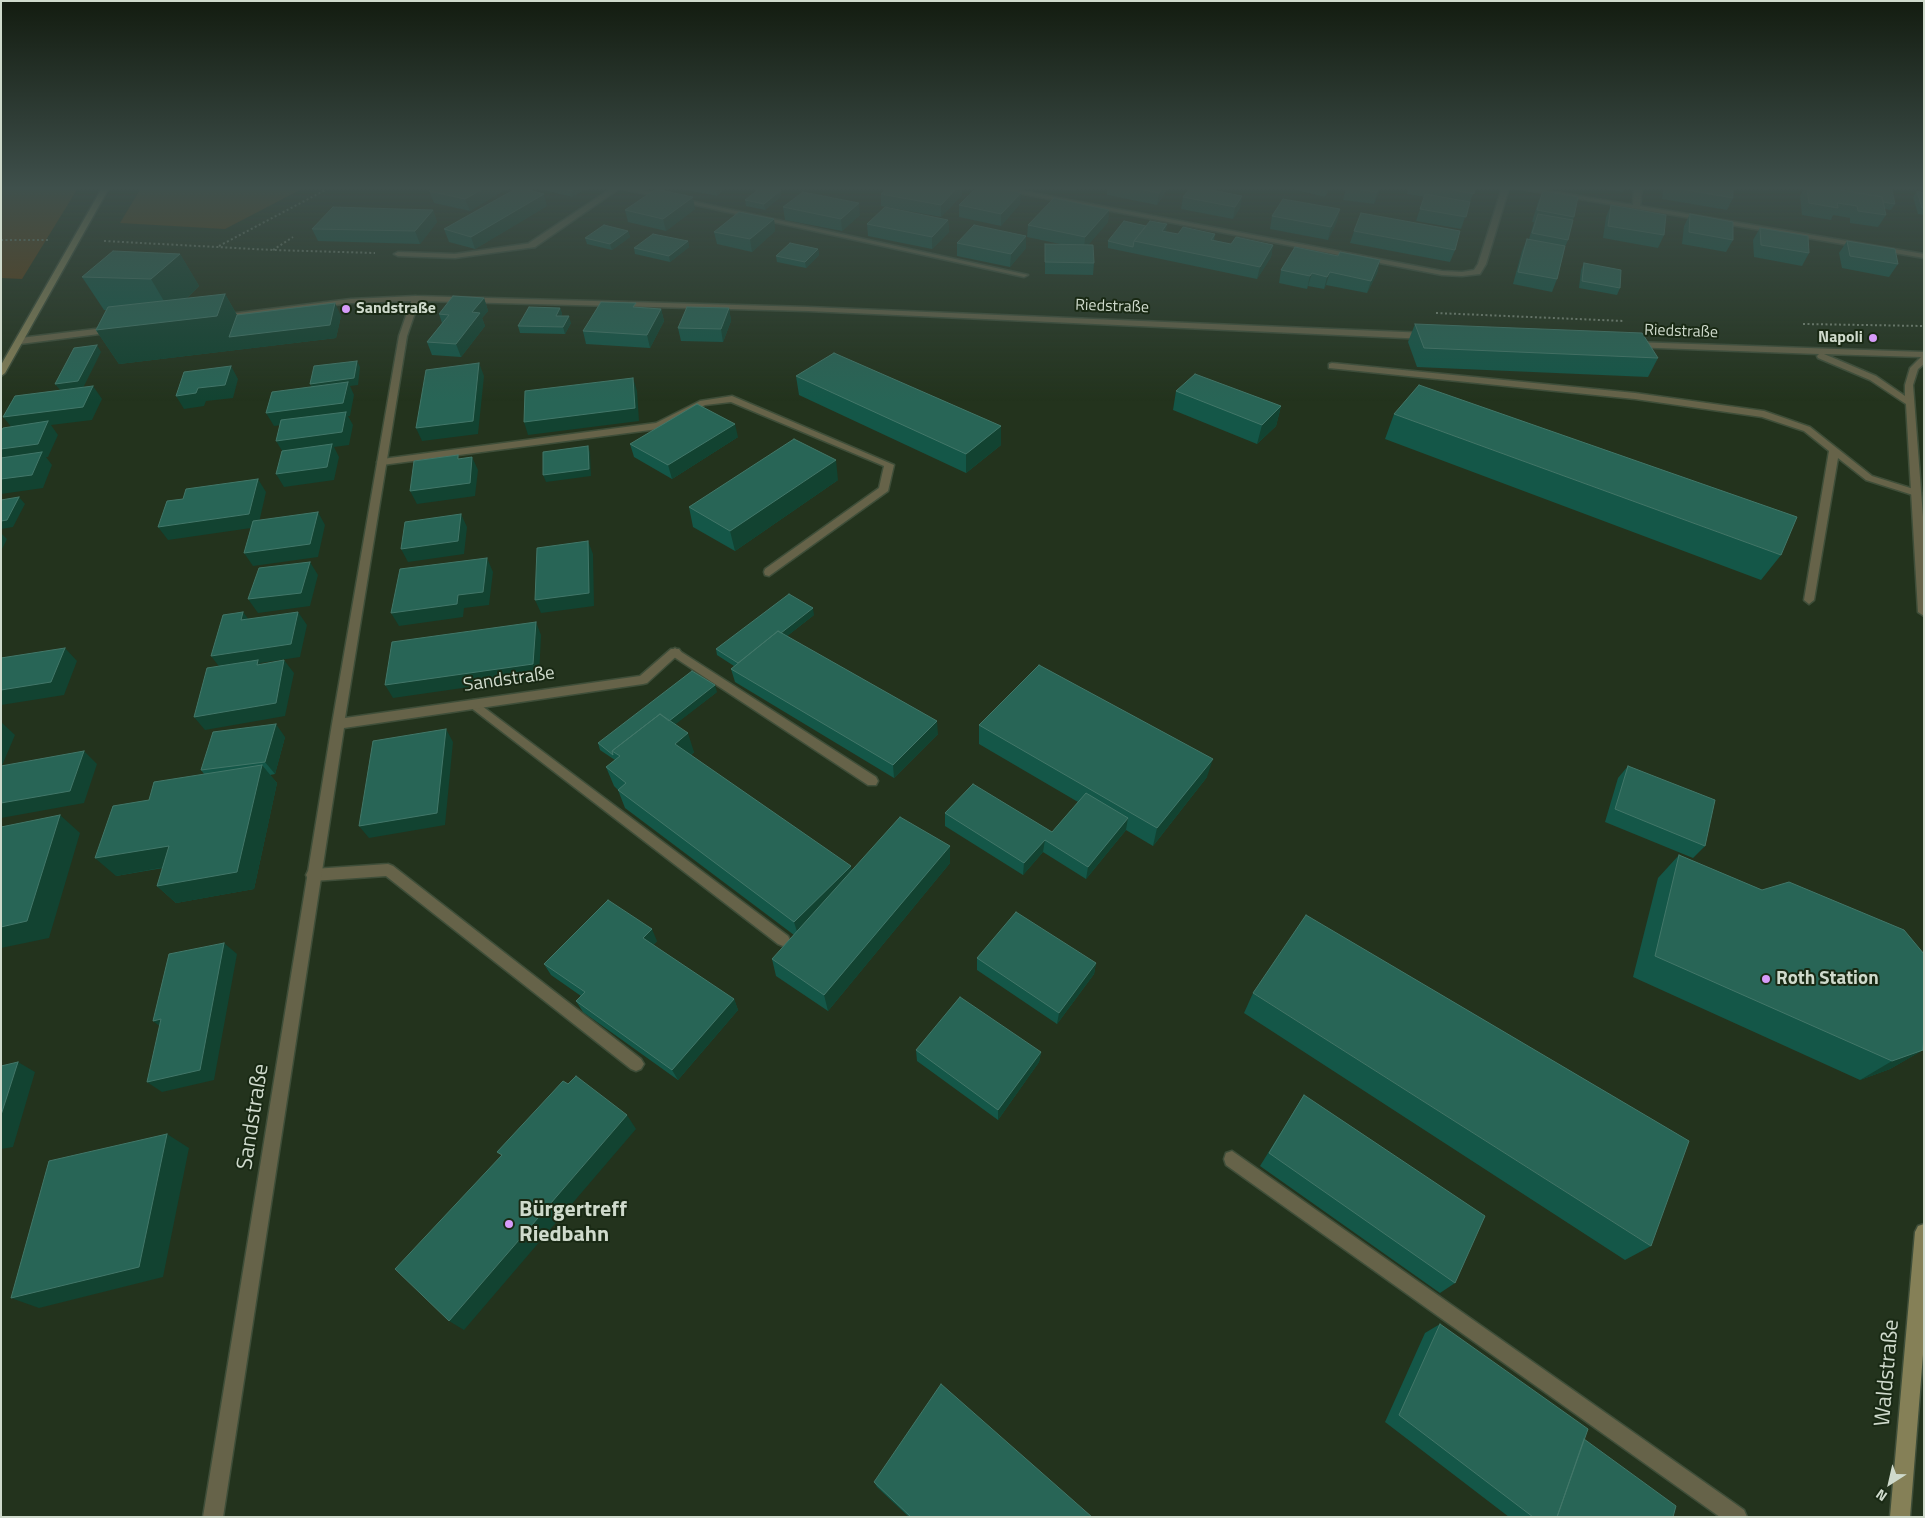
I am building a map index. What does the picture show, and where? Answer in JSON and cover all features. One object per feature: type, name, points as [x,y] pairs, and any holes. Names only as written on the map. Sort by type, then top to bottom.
[{"type":"main road","points":[[1,372],[64,259]]},
{"type":"main road","name":"Waldstraße","points":[[1900,1517],[1924,1232]]},
{"type":"street","points":[[949,259],[1024,275]]},
{"type":"street","points":[[1372,259],[1462,274],[1477,272],[1484,259]]},
{"type":"street","points":[[215,317],[351,301],[416,298]]},
{"type":"street","name":"Riedstraße","points":[[416,298],[798,308],[1437,336]]},
{"type":"street","name":"Sandstraße","points":[[212,1517],[313,875],[402,336],[416,298]]},
{"type":"street","points":[[20,341],[117,329]]},
{"type":"street","name":"Riedstraße","points":[[1627,344],[1924,355]]},
{"type":"street","name":"Riedstraße","points":[[1806,352],[1842,364],[1873,378],[1910,403]]},
{"type":"street","points":[[1924,359],[1916,364],[1909,380],[1916,493],[1920,512],[1924,612]]},
{"type":"street","points":[[1332,366],[1635,396],[1764,414],[1807,429],[1869,478],[1916,493]]},
{"type":"street","points":[[382,462],[658,426],[703,403],[732,399],[889,466],[884,489],[769,572]]},
{"type":"street","points":[[1809,600],[1834,450]]},
{"type":"street","name":"Sandstraße","points":[[338,724],[644,680],[675,652],[872,781]]},
{"type":"street","points":[[474,704],[783,940]]},
{"type":"street","points":[[313,875],[388,870],[636,1064]]},
{"type":"street","points":[[1232,1159],[1737,1517]]},
{"type":"shaded area","points":[[1,259],[34,259],[22,279],[1,278]]},
{"type":"building","points":[[104,259],[174,259],[151,279],[82,277]]},
{"type":"building","points":[[790,259],[808,259],[805,262]]},
{"type":"building","points":[[1045,259],[1094,259],[1094,263],[1045,262]]},
{"type":"building","points":[[1220,259],[1265,259],[1260,267]]},
{"type":"building","points":[[1288,259],[1380,260],[1371,281],[1330,272],[1327,277],[1312,273],[1310,276],[1281,270]]},
{"type":"building","points":[[1522,259],[1562,259],[1557,279],[1518,272]]},
{"type":"building","points":[[1867,259],[1897,259],[1898,264]]},
{"type":"building","points":[[1584,263],[1621,270],[1620,288],[1582,281]]},
{"type":"building","points":[[225,294],[217,316],[96,330],[108,307]]},
{"type":"building","points":[[453,296],[484,298],[472,312],[480,313],[456,344],[427,342],[449,315],[439,314]]},
{"type":"building","points":[[601,302],[636,303],[633,307],[661,309],[647,335],[583,331]]},
{"type":"building","points":[[335,303],[330,325],[229,337],[237,315]]},
{"type":"building","points":[[529,307],[560,308],[556,316],[569,316],[563,327],[518,326]]},
{"type":"building","points":[[687,307],[729,308],[721,329],[678,328]]},
{"type":"building","points":[[1415,324],[1642,333],[1658,358],[1424,348]]},
{"type":"building","points":[[97,345],[78,381],[55,384],[74,348]]},
{"type":"building","points":[[834,353],[1001,426],[966,454],[796,376]]},
{"type":"building","points":[[357,361],[354,378],[310,384],[314,366]]},
{"type":"building","points":[[479,363],[473,421],[416,428],[426,370]]},
{"type":"building","points":[[231,366],[225,385],[198,388],[196,393],[176,396],[184,372]]},
{"type":"building","points":[[1195,374],[1281,406],[1262,425],[1176,391]]},
{"type":"building","points":[[633,378],[635,408],[524,422],[525,391]]},
{"type":"building","points":[[348,382],[343,403],[266,413],[272,392]]},
{"type":"building","points":[[1419,385],[1797,517],[1781,555],[1394,414]]},
{"type":"building","points":[[93,386],[83,407],[3,417],[15,396]]},
{"type":"building","points":[[697,404],[735,424],[668,465],[630,444]]},
{"type":"building","points":[[346,412],[342,432],[276,441],[281,420]]},
{"type":"building","points":[[48,421],[38,444],[1,449],[1,431],[3,428]]},
{"type":"building","points":[[794,439],[836,460],[730,531],[689,507]]},
{"type":"building","points":[[332,444],[327,467],[276,474],[282,451]]},
{"type":"building","points":[[588,446],[589,469],[543,475],[543,452]]},
{"type":"building","points":[[42,452],[32,475],[1,479],[1,458]]},
{"type":"building","points":[[458,455],[458,459],[472,457],[470,483],[410,491],[414,461]]},
{"type":"building","points":[[258,479],[249,514],[158,527],[167,501],[183,499],[186,489]]},
{"type":"building","points":[[19,497],[7,520],[1,521],[1,500]]},
{"type":"building","points":[[318,512],[310,544],[244,553],[253,521]]},
{"type":"building","points":[[461,514],[458,541],[401,549],[405,522]]},
{"type":"building","points":[[588,541],[589,593],[535,600],[537,548]]},
{"type":"building","points":[[487,558],[483,592],[458,595],[457,604],[391,613],[400,569]]},
{"type":"building","points":[[310,562],[301,593],[248,599],[259,568]]},
{"type":"building","points":[[789,594],[813,608],[781,633],[778,631],[738,663],[716,649]]},
{"type":"building","points":[[243,612],[241,620],[298,612],[291,644],[211,656],[223,615]]},
{"type":"building","points":[[536,622],[533,664],[385,685],[392,642]]},
{"type":"building","points":[[778,631],[937,721],[893,765],[731,669]]},
{"type":"building","points":[[65,648],[51,682],[1,690],[1,658]]},
{"type":"building","points":[[258,660],[257,665],[284,660],[276,703],[194,717],[207,668]]},
{"type":"building","points":[[1039,665],[1213,759],[1157,828],[979,725]]},
{"type":"building","points":[[692,671],[715,685],[669,721],[660,714],[612,751],[613,755],[598,743]]},
{"type":"building","points":[[660,714],[688,733],[675,744],[851,866],[794,922],[618,790],[626,783],[606,767],[620,756],[612,751]]},
{"type":"building","points":[[276,724],[265,762],[201,770],[213,732]]},
{"type":"building","points":[[446,729],[437,813],[359,826],[373,741]]},
{"type":"building","points":[[84,751],[70,791],[1,803],[1,766]]},
{"type":"building","points":[[262,765],[237,872],[157,886],[169,846],[95,858],[113,806],[149,800],[154,782]]},
{"type":"building","points":[[1628,766],[1715,800],[1705,846],[1615,809]]},
{"type":"building","points":[[973,784],[1052,832],[1086,793],[1128,818],[1088,867],[1045,840],[1024,863],[945,813]]},
{"type":"building","points":[[60,815],[27,921],[1,927],[1,827]]},
{"type":"building","points":[[900,817],[950,846],[824,995],[772,959]]},
{"type":"building","name":"Roth Station","points":[[1679,855],[1762,890],[1789,882],[1904,930],[1924,954],[1923,1050],[1892,1061],[1655,956]]},
{"type":"building","points":[[608,900],[652,929],[643,938],[734,999],[672,1070],[576,1001],[585,992],[544,964]]},
{"type":"building","points":[[1016,912],[1096,963],[1059,1013],[977,958]]},
{"type":"building","points":[[1306,915],[1689,1141],[1651,1246],[1253,993]]},
{"type":"building","points":[[224,943],[200,1070],[147,1082],[161,1019],[153,1021],[169,954]]},
{"type":"building","points":[[960,997],[1041,1052],[998,1110],[916,1050]]},
{"type":"building","points":[[18,1062],[1,1115],[1,1066]]},
{"type":"building","name":"Bürgertreff Riedbahn","points":[[576,1076],[627,1115],[449,1321],[395,1269],[502,1155],[497,1152],[563,1081],[568,1084]]},
{"type":"building","points":[[1304,1095],[1485,1216],[1455,1283],[1269,1153]]},
{"type":"building","points":[[167,1134],[139,1267],[11,1298],[49,1161]]},
{"type":"building","points":[[1440,1324],[1588,1429],[1557,1517],[1533,1517],[1399,1415]]},
{"type":"building","points":[[941,1384],[1092,1517],[911,1517],[874,1482]]},
{"type":"building","points":[[1584,1439],[1676,1506],[1673,1517],[1557,1517]]},
{"type":"place","name":"Sandstraße","points":[[346,309]]},
{"type":"place","name":"Napoli","points":[[1873,338]]},
{"type":"place","name":"Roth Station","points":[[1766,979]]},
{"type":"place","name":"Bürgertreff Riedbahn","points":[[509,1224]]}]
